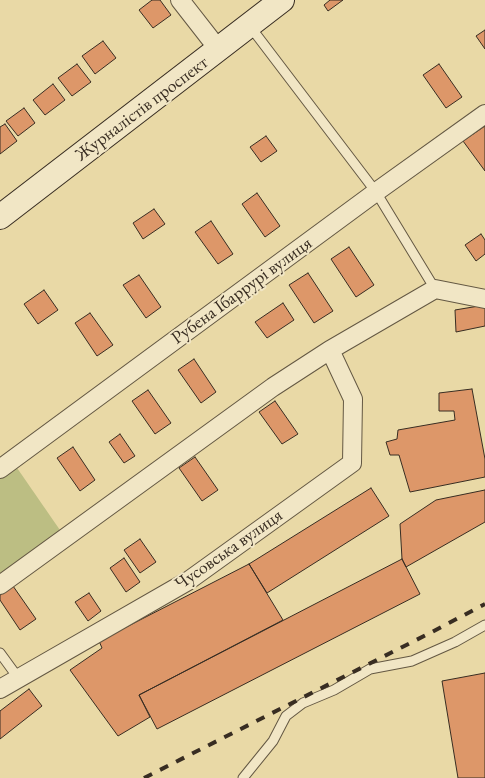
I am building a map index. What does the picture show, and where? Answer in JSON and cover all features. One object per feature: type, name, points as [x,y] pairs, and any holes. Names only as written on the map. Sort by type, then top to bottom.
[{"type":"main road","name":"Журналістів проспект","points":[[0,217],[282,0]]},
{"type":"street","points":[[180,0],[219,50]]},
{"type":"street","name":"Рубена Ібаррурі вулиця","points":[[0,469],[485,114]]},
{"type":"street","points":[[0,585],[273,387],[330,350],[435,289],[485,299]]},
{"type":"street","name":"Чусовська вулиця","points":[[0,689],[188,581],[352,463],[353,399],[330,350]]},
{"type":"lane","points":[[249,25],[376,192],[435,289]]},
{"type":"lane","points":[[243,778],[273,741],[286,716],[303,703],[334,690],[370,669],[412,661],[455,642],[485,625]]},
{"type":"lane","points":[[0,653],[20,679]]},
{"type":"green space","points":[[15,465],[62,533],[0,579],[0,477]]},
{"type":"building","points":[[152,0],[160,0],[171,15],[153,28],[139,10]]},
{"type":"building","points":[[330,0],[343,0],[328,11],[324,5]]},
{"type":"building","points":[[485,30],[485,49],[476,36]]},
{"type":"building","points":[[103,41],[116,58],[95,74],[82,56]]},
{"type":"building","points":[[77,64],[91,82],[72,96],[58,78]]},
{"type":"building","points":[[439,64],[462,97],[446,108],[423,75]]},
{"type":"building","points":[[53,84],[65,100],[45,115],[33,100]]},
{"type":"building","points":[[24,108],[35,123],[18,136],[6,121]]},
{"type":"building","points":[[5,124],[17,141],[0,154],[0,127]]},
{"type":"building","points":[[485,126],[485,171],[463,141]]},
{"type":"building","points":[[266,136],[277,151],[261,162],[250,147]]},
{"type":"building","points":[[257,193],[280,226],[265,237],[242,204]]},
{"type":"building","points":[[154,209],[165,224],[143,239],[133,223]]},
{"type":"building","points":[[211,221],[233,254],[218,264],[195,232]]},
{"type":"building","points":[[481,234],[485,240],[485,254],[476,261],[465,245]]},
{"type":"building","points":[[349,247],[374,285],[356,297],[331,259]]},
{"type":"building","points":[[308,273],[333,311],[314,323],[289,285]]},
{"type":"building","points":[[139,275],[161,307],[146,318],[123,285]]},
{"type":"building","points":[[44,290],[58,310],[38,324],[24,304]]},
{"type":"building","points":[[283,303],[294,320],[267,338],[255,322]]},
{"type":"building","points":[[485,305],[485,326],[456,332],[455,310]]},
{"type":"building","points":[[90,313],[113,345],[97,356],[75,323]]},
{"type":"building","points":[[194,359],[216,392],[201,403],[178,370]]},
{"type":"building","points":[[472,389],[485,459],[485,477],[410,492],[399,455],[390,455],[386,442],[397,439],[398,430],[455,420],[454,411],[439,411],[439,393]]},
{"type":"building","points":[[148,390],[171,423],[155,434],[132,401]]},
{"type":"building","points":[[275,401],[298,434],[282,444],[259,412]]},
{"type":"building","points":[[120,434],[135,456],[124,463],[109,442]]},
{"type":"building","points":[[73,447],[95,480],[80,491],[57,458]]},
{"type":"building","points":[[195,457],[218,490],[202,501],[179,468]]},
{"type":"building","points":[[371,488],[389,516],[267,593],[249,564]]},
{"type":"building","points":[[485,490],[485,522],[406,567],[402,559],[400,524],[436,500]]},
{"type":"building","points":[[140,539],[156,562],[140,573],[124,550]]},
{"type":"building","points":[[124,558],[140,582],[126,592],[110,568]]},
{"type":"building","points":[[402,559],[420,594],[157,729],[139,695]]},
{"type":"building","points":[[249,564],[283,620],[139,695],[150,717],[118,736],[70,670],[102,648],[99,641]]},
{"type":"building","points":[[13,586],[36,619],[20,630],[0,600],[0,595]]},
{"type":"building","points":[[89,593],[101,611],[88,621],[75,602]]},
{"type":"building","points":[[485,673],[485,778],[458,778],[442,681]]},
{"type":"building","points":[[29,689],[42,706],[0,739],[0,711]]},
{"type":"railway","points":[[144,778],[485,604]]}]
